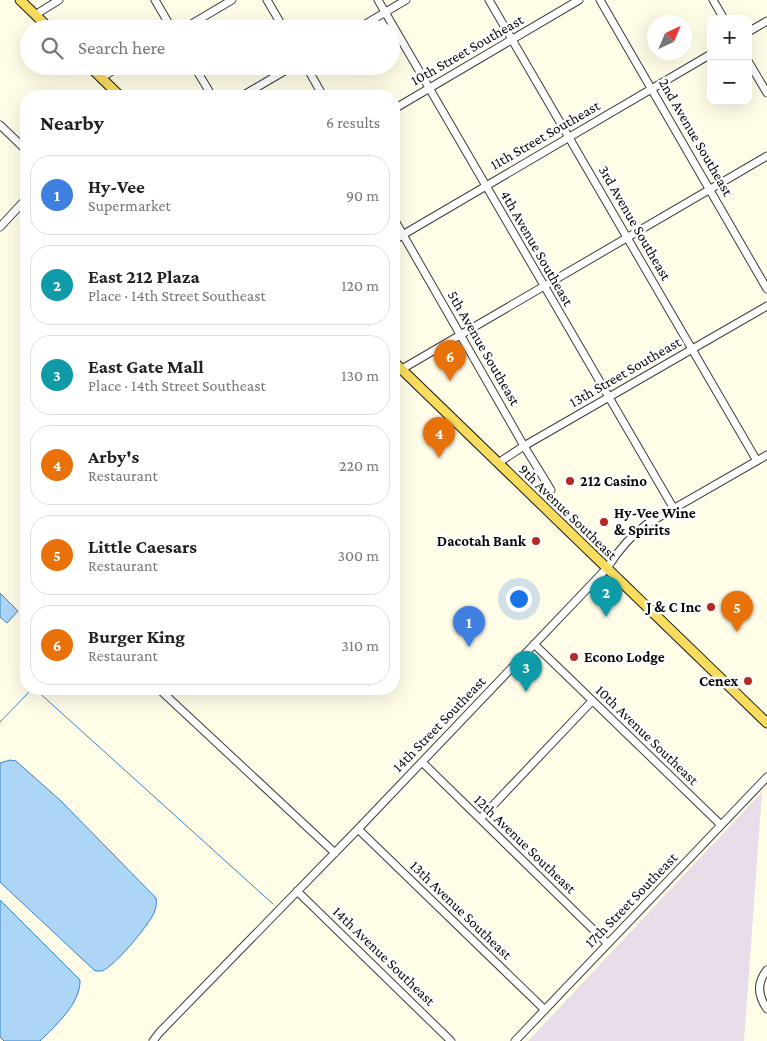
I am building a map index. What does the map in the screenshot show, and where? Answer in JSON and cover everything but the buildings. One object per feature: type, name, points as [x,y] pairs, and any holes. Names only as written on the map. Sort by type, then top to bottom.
[{"type":"main road","points":[[20,0],[41,20]]},
{"type":"main road","points":[[98,75],[114,90]]},
{"type":"main road","name":"9th Avenue Southeast","points":[[402,369],[767,723]]},
{"type":"street","points":[[35,14],[59,0]]},
{"type":"street","points":[[155,0],[167,20]]},
{"type":"street","points":[[198,20],[232,0]]},
{"type":"street","points":[[267,0],[279,20]]},
{"type":"street","name":"4th Avenue Southeast","points":[[378,0],[390,20]]},
{"type":"street","points":[[372,20],[406,0]]},
{"type":"street","name":"3rd Avenue Southeast","points":[[489,0],[757,461]]},
{"type":"street","name":"10th Street Southeast","points":[[400,105],[580,0]]},
{"type":"street","name":"2nd Avenue Southeast","points":[[600,0],[767,289]]},
{"type":"street","points":[[713,0],[722,15]]},
{"type":"street","points":[[752,30],[767,21]]},
{"type":"street","name":"4th Avenue Southeast","points":[[400,38],[674,510]]},
{"type":"street","name":"11th Street Southeast","points":[[400,237],[707,56]]},
{"type":"street","points":[[752,68],[767,93]]},
{"type":"street","points":[[101,78],[106,75]]},
{"type":"street","points":[[199,75],[208,90]]},
{"type":"street","points":[[252,90],[278,75]]},
{"type":"street","points":[[311,75],[320,90]]},
{"type":"street","points":[[0,125],[20,144]]},
{"type":"street","points":[[402,369],[767,156]]},
{"type":"street","points":[[0,227],[20,205]]},
{"type":"street","name":"5th Avenue Southeast","points":[[400,230],[551,490]]},
{"type":"street","name":"13th Street Southeast","points":[[498,463],[524,446],[767,306]]},
{"type":"street","name":"14th Street Southeast","points":[[153,1041],[607,568],[632,536],[647,524],[767,455]]},
{"type":"street","name":"10th Avenue Southeast","points":[[534,644],[720,824]]},
{"type":"street","points":[[165,695],[335,853]]},
{"type":"street","points":[[480,819],[592,701]]},
{"type":"street","name":"12th Avenue Southeast","points":[[422,762],[608,944]]},
{"type":"street","name":"17th Street Southeast","points":[[515,1041],[720,824],[767,777]]},
{"type":"street","name":"13th Avenue Southeast","points":[[358,829],[545,1010]]},
{"type":"street","name":"14th Avenue Southeast","points":[[298,891],[452,1041]]},
{"type":"street","points":[[767,970],[762,977],[759,992],[761,1000],[767,1009]]},
{"type":"shaded area","points":[[762,792],[744,1041],[528,1041]]},
{"type":"water","points":[[0,593],[18,611],[7,623],[0,617]]},
{"type":"water","points":[[10,760],[16,761],[61,801],[156,898],[154,913],[145,927],[123,954],[102,971],[95,971],[0,882],[0,763]]},
{"type":"water","points":[[0,900],[80,980],[79,989],[72,1005],[60,1021],[40,1041],[4,1041],[0,1037]]},
{"type":"waterway","points":[[0,722],[26,695]]},
{"type":"waterway","points":[[42,695],[273,904]]},
{"type":"place","name":"Burger King","points":[[450,381]]},
{"type":"place","name":"Arby's","points":[[439,458]]},
{"type":"place","name":"212 Casino","points":[[570,481]]},
{"type":"place","name":"Hy-Vee Wine & Spirits","points":[[604,522]]},
{"type":"place","name":"Dacotah Bank","points":[[536,541]]},
{"type":"place","name":"J & C Inc","points":[[711,607]]},
{"type":"place","name":"East 212 Plaza","points":[[606,617]]},
{"type":"place","name":"Little Caesars","points":[[737,632]]},
{"type":"place","name":"Hy-Vee","points":[[469,647]]},
{"type":"place","name":"Econo Lodge","points":[[574,657]]},
{"type":"place","name":"Cenex","points":[[748,681]]},
{"type":"place","name":"East Gate Mall","points":[[526,692]]}]
